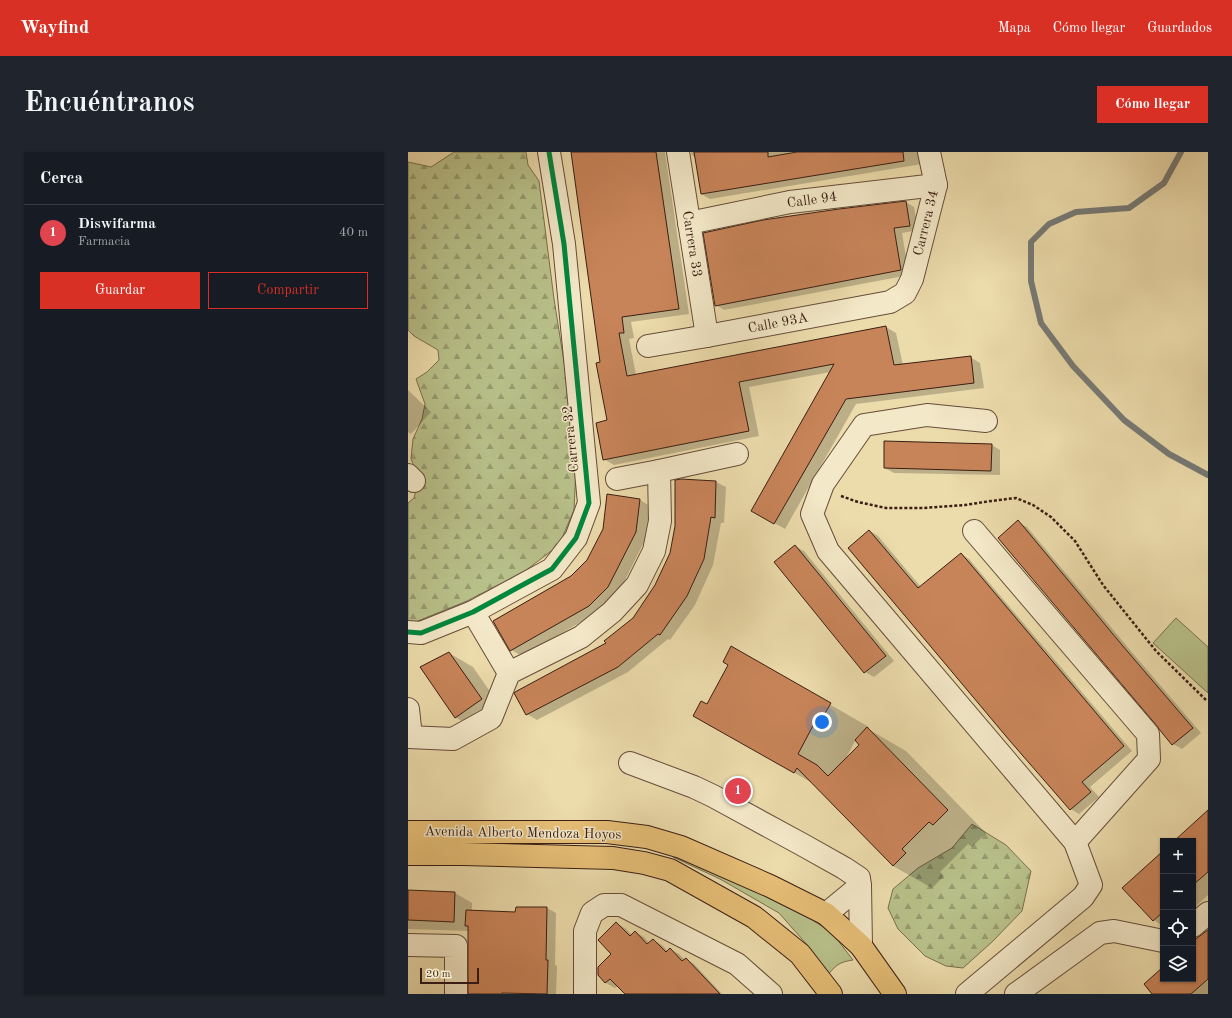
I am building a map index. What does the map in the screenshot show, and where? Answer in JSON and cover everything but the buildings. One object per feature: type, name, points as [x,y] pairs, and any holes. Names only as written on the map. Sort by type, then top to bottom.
[{"type":"main road","name":"Avenida Alberto Mendoza Hoyos","points":[[408,832],[607,832],[647,836],[681,847],[770,886],[826,914],[861,946],[888,993]]},
{"type":"main road","name":"Avenida Alberto Mendoza Hoyos","points":[[408,854],[613,858],[644,863],[670,870],[754,917],[800,954],[831,994]]},
{"type":"street","name":"Carrera 32","points":[[415,632],[473,612],[552,568],[576,538],[589,503],[564,244],[549,152]]},
{"type":"street","name":"Carrera 33","points":[[678,152],[707,336]]},
{"type":"street","name":"Carrera 34","points":[[905,293],[912,279],[936,184],[929,152]]},
{"type":"street","name":"Calle 94","points":[[689,223],[790,202],[936,184]]},
{"type":"street","name":"Calle 93A","points":[[648,346],[890,302],[905,293]]},
{"type":"street","points":[[967,994],[1083,898],[1091,885],[1075,842],[828,551],[812,514],[823,484],[864,425],[927,415],[986,421]]},
{"type":"street","points":[[617,479],[737,454]]},
{"type":"street","points":[[408,709],[410,737],[452,739],[492,718],[509,673],[581,637],[612,612],[637,585],[654,551],[660,521],[659,471]]},
{"type":"street","points":[[974,531],[1148,734],[1149,759],[1075,842]]},
{"type":"street","points":[[473,612],[509,673]]},
{"type":"street","points":[[630,763],[694,787],[736,807],[859,878],[861,946]]},
{"type":"street","points":[[826,914],[860,886]]},
{"type":"street","points":[[585,994],[585,931],[592,914],[604,905],[621,905],[737,964],[770,994]]},
{"type":"street","points":[[1196,923],[1208,913]]},
{"type":"street","points":[[1016,994],[1100,934],[1114,931],[1160,940]]},
{"type":"street","points":[[408,945],[456,946],[456,994]]},
{"type":"path","points":[[821,489],[858,502],[886,508],[923,508],[965,505],[1016,498],[1033,505],[1051,517],[1075,541],[1102,584],[1156,651],[1207,701]]},
{"type":"green space","points":[[454,152],[526,152],[528,165],[539,181],[554,299],[564,362],[576,469],[574,510],[559,545],[525,571],[467,601],[413,623],[408,623],[408,503],[414,498],[419,477],[411,459],[413,439],[422,419],[425,404],[416,379],[427,372],[439,360],[438,350],[414,336],[408,330],[408,162],[431,167]]},
{"type":"green space","points":[[1176,618],[1208,647],[1208,693],[1153,643]]},
{"type":"green space","points":[[972,824],[1006,845],[1031,871],[1022,911],[992,942],[963,968],[946,966],[925,956],[898,929],[888,908],[893,889],[918,868],[952,848]]},
{"type":"green space","points":[[673,857],[723,870],[804,914],[833,934],[853,960],[838,965],[827,976],[809,947],[779,913],[720,879]]},
{"type":"waterway","points":[[1181,152],[1164,183],[1129,208],[1076,212],[1049,224],[1031,242],[1031,281],[1041,323],[1073,366],[1124,420],[1169,454],[1208,475]]},
{"type":"cycle path","points":[[408,632],[421,633],[473,612],[552,569],[576,538],[589,503],[564,244],[549,152]]},
{"type":"place","name":"Diswifarma","points":[[738,791]]}]
